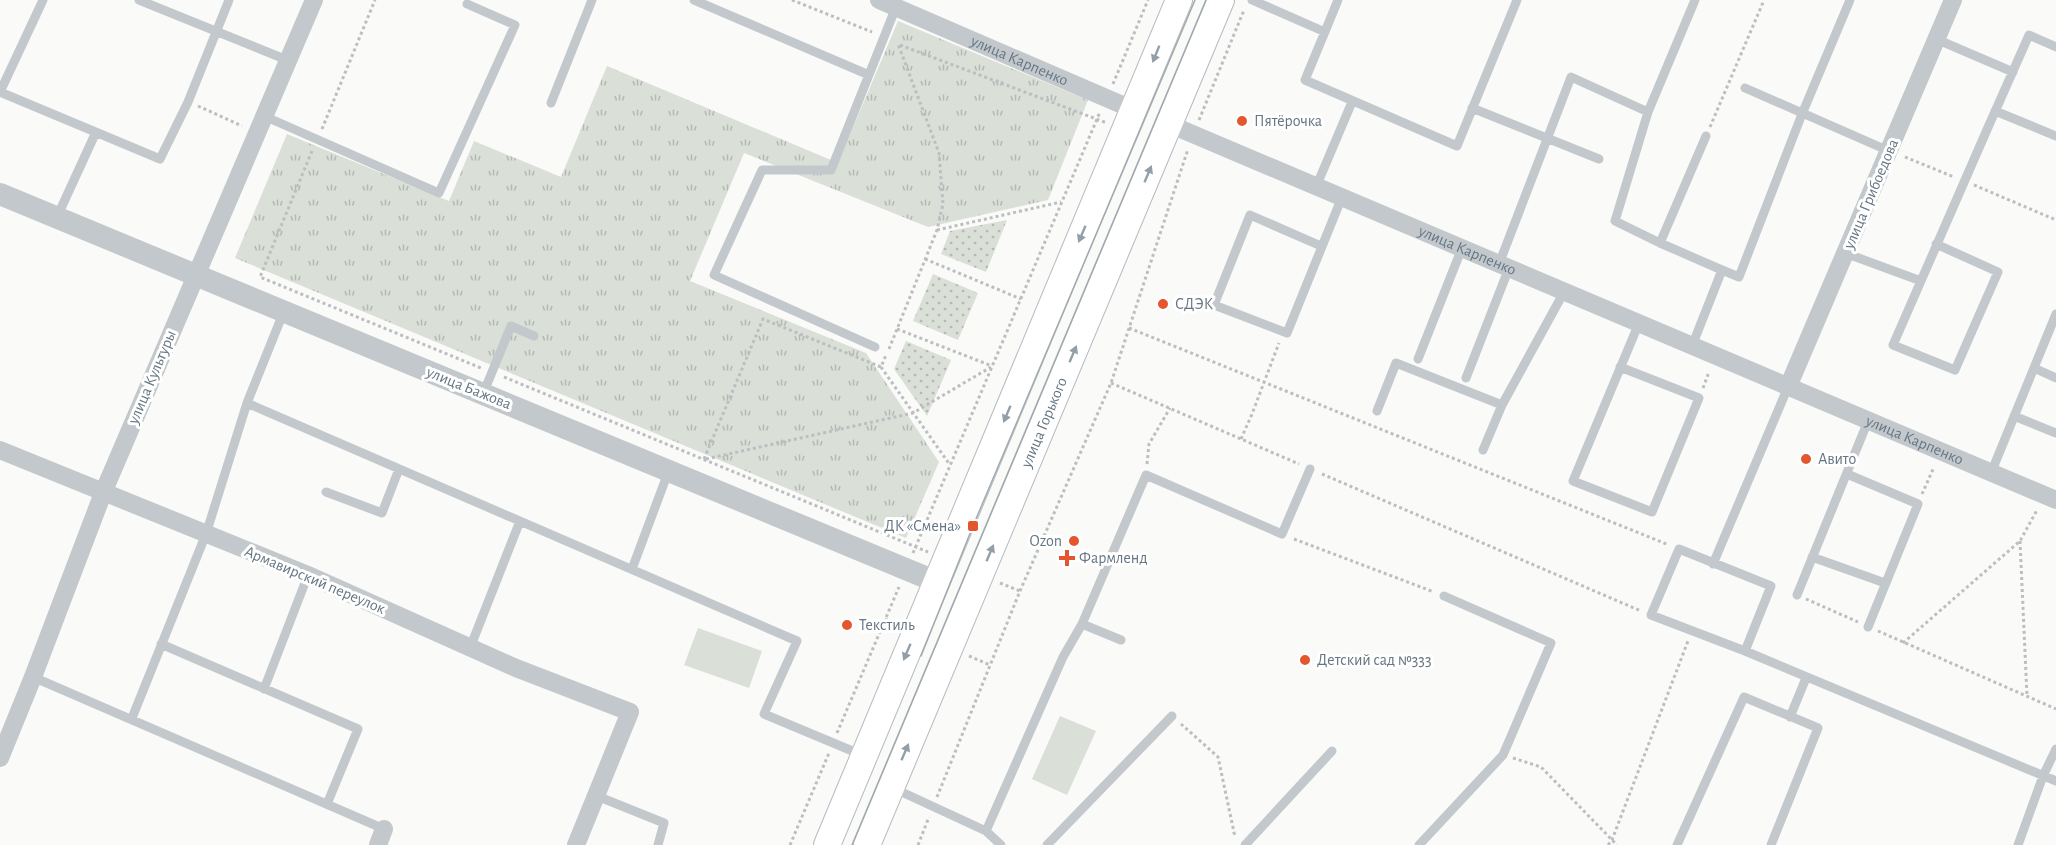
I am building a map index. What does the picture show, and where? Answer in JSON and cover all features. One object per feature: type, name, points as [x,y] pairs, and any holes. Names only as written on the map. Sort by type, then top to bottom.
[{"type":"main road","points":[[827,845],[1179,0]]},
{"type":"main road","name":"улица Горького","points":[[867,845],[1221,0]]},
{"type":"main road","name":"улица Карпенко","points":[[1129,120],[1164,135]]},
{"type":"main road","points":[[937,582],[972,596]]},
{"type":"street","name":"улица Культуры","points":[[0,758],[103,493],[314,0]]},
{"type":"street","name":"улица Грибоедова","points":[[1788,387],[1953,0]]},
{"type":"street","name":"улица Карпенко","points":[[888,4],[1107,97],[1129,120]]},
{"type":"street","name":"улица Карпенко","points":[[1164,135],[1193,134],[2050,498]]},
{"type":"street","name":"улица Бажова","points":[[0,194],[937,582]]},
{"type":"street","name":"Армавирский переулок","points":[[0,450],[308,575],[516,668],[630,712],[597,796]]},
{"type":"street","points":[[576,845],[597,796]]},
{"type":"lane","points":[[43,0],[0,92],[160,159],[188,102],[229,0]]},
{"type":"lane","points":[[139,0],[287,60]]},
{"type":"lane","points":[[550,102],[592,0]]},
{"type":"lane","points":[[694,0],[869,75]]},
{"type":"lane","points":[[1250,0],[1324,32]]},
{"type":"lane","points":[[1338,0],[1305,80],[1457,146],[1517,0]]},
{"type":"lane","points":[[1695,0],[1648,112],[1615,221],[1738,277],[1850,0]]},
{"type":"lane","points":[[260,124],[440,193],[515,25],[467,4]]},
{"type":"lane","points":[[875,347],[714,276],[762,170],[831,170],[884,37],[888,4]]},
{"type":"lane","points":[[1936,244],[1998,272],[1955,370],[1893,345],[1936,244],[2029,35],[2056,47]]},
{"type":"lane","points":[[1936,39],[2013,72]]},
{"type":"lane","points":[[1466,378],[1547,138],[1571,77],[1648,112]]},
{"type":"lane","points":[[1744,88],[1889,151]]},
{"type":"lane","points":[[1316,187],[1352,102]]},
{"type":"lane","points":[[1472,108],[1599,159]]},
{"type":"lane","points":[[1995,111],[2056,136]]},
{"type":"lane","points":[[57,218],[96,132]]},
{"type":"lane","points":[[1660,243],[1706,136]]},
{"type":"lane","points":[[1321,246],[1250,214],[1214,305],[1287,333],[1342,197]]},
{"type":"lane","points":[[1418,359],[1462,248]]},
{"type":"lane","points":[[1845,253],[1921,281]]},
{"type":"lane","points":[[1692,346],[1722,270]]},
{"type":"lane","points":[[1483,450],[1502,405],[1564,292]]},
{"type":"lane","points":[[132,718],[206,534],[247,403],[284,311]]},
{"type":"lane","points":[[1991,473],[2056,314]]},
{"type":"lane","points":[[1620,367],[1699,398],[1652,512],[1573,481],[1620,367],[1639,323]]},
{"type":"lane","points":[[483,394],[511,326],[534,336]]},
{"type":"lane","points":[[1377,411],[1396,363],[1502,405]]},
{"type":"lane","points":[[2034,368],[2056,378]]},
{"type":"lane","points":[[1713,564],[1788,387]]},
{"type":"lane","points":[[247,403],[797,641],[764,714],[864,756]]},
{"type":"lane","points":[[2014,416],[2056,434]]},
{"type":"lane","points":[[1797,595],[1868,421]]},
{"type":"lane","points":[[326,492],[382,513],[399,469]]},
{"type":"lane","points":[[986,831],[1063,657],[1082,624],[1146,475],[1282,534],[1310,469]]},
{"type":"lane","points":[[632,569],[669,470]]},
{"type":"lane","points":[[1846,474],[1918,504],[1868,627]]},
{"type":"lane","points":[[470,648],[520,521]]},
{"type":"lane","points":[[1745,651],[1771,586],[1679,549],[1651,615],[1745,651],[2056,781]]},
{"type":"lane","points":[[1812,556],[1885,583]]},
{"type":"lane","points":[[264,689],[308,575]]},
{"type":"lane","points":[[1419,845],[1503,755],[1551,643],[1444,596]]},
{"type":"lane","points":[[1082,624],[1121,640]]},
{"type":"lane","points":[[161,644],[358,729],[327,804]]},
{"type":"lane","points":[[33,677],[327,804],[381,837]]},
{"type":"lane","points":[[1790,717],[1806,678]]},
{"type":"lane","points":[[1677,845],[1744,697],[1818,728],[1771,845]]},
{"type":"lane","points":[[1047,845],[1172,716]]},
{"type":"lane","points":[[2018,845],[2043,776],[2056,749]]},
{"type":"lane","points":[[1245,845],[1332,750]]},
{"type":"lane","points":[[890,787],[986,831],[1001,845]]},
{"type":"lane","points":[[597,796],[664,824],[658,845]]},
{"type":"path","points":[[792,0],[898,44],[1097,119],[1129,120]]},
{"type":"path","points":[[790,845],[1148,0]]},
{"type":"path","points":[[918,845],[1020,591],[1111,383],[1193,134],[1250,0]]},
{"type":"path","points":[[1706,136],[1764,0]]},
{"type":"path","points":[[881,367],[937,230],[943,204],[939,153],[898,44]]},
{"type":"path","points":[[188,102],[260,124]]},
{"type":"path","points":[[1164,135],[1186,157]]},
{"type":"path","points":[[1889,151],[2056,220]]},
{"type":"path","points":[[937,230],[1062,202]]},
{"type":"path","points":[[925,259],[1021,299]]},
{"type":"path","points":[[950,465],[913,413],[881,367],[763,318],[704,459],[913,413],[992,366]]},
{"type":"path","points":[[1130,328],[1679,549]]},
{"type":"path","points":[[897,329],[992,366]]},
{"type":"path","points":[[1241,439],[1283,332]]},
{"type":"path","points":[[1699,398],[1716,356]]},
{"type":"path","points":[[1111,383],[1651,615]]},
{"type":"path","points":[[1146,475],[1149,444],[1170,408]]},
{"type":"path","points":[[1918,504],[1940,452]]},
{"type":"path","points":[[1903,643],[2020,542],[2050,498]]},
{"type":"path","points":[[1282,534],[1444,596]]},
{"type":"path","points":[[2020,542],[2027,696]]},
{"type":"path","points":[[1797,595],[2056,709]]},
{"type":"path","points":[[1608,845],[1612,840],[1692,631]]},
{"type":"path","points":[[1172,716],[1218,757],[1236,845]]},
{"type":"path","points":[[1503,755],[1541,767],[1617,845]]},
{"type":"green space","points":[[898,21],[1088,100],[1048,200],[928,227],[744,153],[690,281],[866,353],[939,462],[906,538],[235,258],[287,134],[449,201],[474,141],[561,177],[607,66],[838,163]]},
{"type":"green space","points":[[1007,220],[986,272],[941,254],[950,231]]},
{"type":"green space","points":[[933,274],[978,293],[958,340],[913,321]]},
{"type":"green space","points":[[906,341],[951,360],[927,416],[894,369]]},
{"type":"green space","points":[[698,628],[762,651],[749,688],[684,665]]},
{"type":"green space","points":[[1060,716],[1096,731],[1067,795],[1032,779]]},
{"type":"tram line","points":[[921,656],[973,526],[1195,0]]},
{"type":"tram line","points":[[852,845],[1206,0]]},
{"type":"place","name":"Пятёрочка","points":[[1242,121]]},
{"type":"place","name":"СДЭК","points":[[1163,304]]},
{"type":"place","name":"Авито","points":[[1806,459]]},
{"type":"place","name":"ДК «Смена»","points":[[973,526]]},
{"type":"place","name":"Ozon","points":[[1074,541]]},
{"type":"place","name":"Фармленд","points":[[1067,558]]},
{"type":"place","name":"Текстиль","points":[[847,625]]},
{"type":"place","name":"Детский сад №333","points":[[1305,660]]}]
